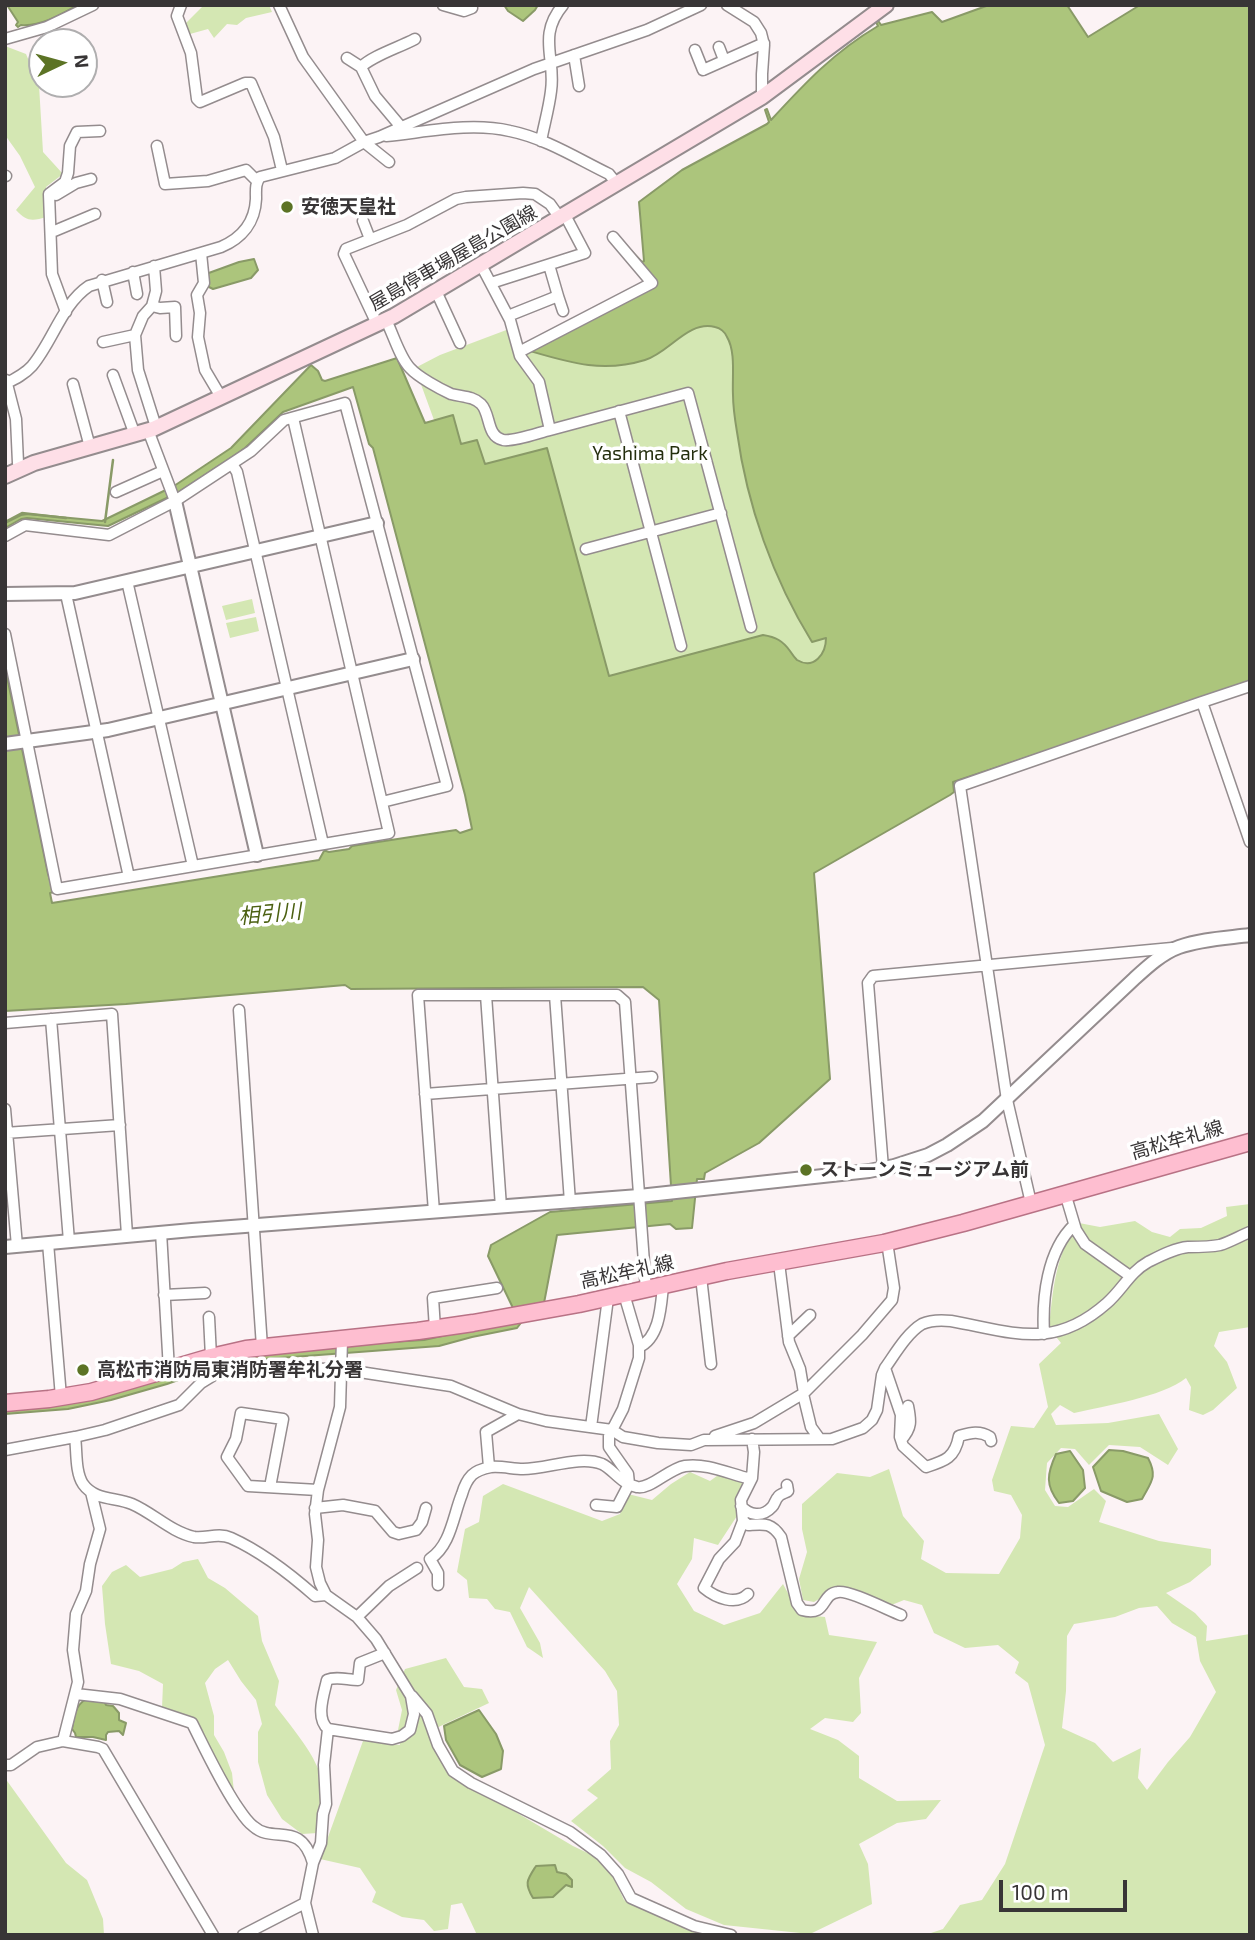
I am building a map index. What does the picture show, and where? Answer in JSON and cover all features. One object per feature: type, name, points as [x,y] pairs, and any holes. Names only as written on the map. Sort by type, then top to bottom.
[{"type":"main road","name":"屋島停車場屋島公園線","points":[[5,476],[21,468],[146,431],[382,322],[762,97],[886,5]]},
{"type":"main road","name":"高松牟礼線","points":[[5,1404],[91,1392],[211,1357],[262,1347],[435,1329],[887,1242],[1250,1142]]},
{"type":"street","points":[[5,39],[47,27],[93,5]]},
{"type":"street","points":[[181,5],[177,16],[191,52],[197,99],[201,102],[251,82],[274,137],[282,170]]},
{"type":"street","points":[[279,5],[303,57],[364,142],[389,162]]},
{"type":"street","points":[[443,5],[464,10],[472,8],[470,5]]},
{"type":"street","points":[[541,141],[552,90],[548,40],[550,25],[563,5]]},
{"type":"street","points":[[670,5],[672,19]]},
{"type":"street","points":[[21,468],[18,463],[16,419],[6,382],[32,366],[83,289],[103,280],[229,244],[246,229],[255,208],[257,181],[264,175],[335,158],[364,142],[550,63],[647,30],[701,5]]},
{"type":"street","points":[[727,5],[754,22],[764,43],[762,97]]},
{"type":"street","points":[[361,67],[370,59],[415,39]]},
{"type":"street","points":[[695,50],[705,74],[724,60],[764,43]]},
{"type":"street","points":[[719,47],[724,60]]},
{"type":"street","points":[[574,55],[579,86]]},
{"type":"street","points":[[346,58],[361,67],[375,96],[401,127]]},
{"type":"street","points":[[379,137],[480,128],[509,130],[541,141],[609,174],[617,184]]},
{"type":"street","points":[[66,312],[52,274],[49,194],[65,182],[70,146],[77,132],[100,131]]},
{"type":"street","points":[[157,146],[165,184],[208,180],[246,170],[257,181]]},
{"type":"street","points":[[49,199],[76,183],[91,179]]},
{"type":"street","points":[[491,283],[585,253],[562,217],[546,200],[529,193],[466,197],[450,202],[407,225],[346,249],[344,254],[411,370],[446,391],[481,404],[496,437],[506,440],[550,430],[688,393],[751,627]]},
{"type":"street","points":[[52,232],[95,214]]},
{"type":"street","points":[[363,221],[370,239]]},
{"type":"street","points":[[519,352],[652,283],[613,237]]},
{"type":"street","points":[[201,253],[204,283],[197,295],[200,313],[198,337],[205,370],[221,397]]},
{"type":"street","points":[[481,265],[508,316],[519,352],[539,382],[550,430]]},
{"type":"street","points":[[549,265],[563,312]]},
{"type":"street","points":[[146,431],[135,335],[143,316],[152,306],[156,291],[154,266]]},
{"type":"street","points":[[133,272],[137,294]]},
{"type":"street","points":[[103,280],[107,302]]},
{"type":"street","points":[[436,291],[460,343]]},
{"type":"street","points":[[508,316],[558,296]]},
{"type":"street","points":[[152,306],[175,307],[176,336]]},
{"type":"street","points":[[103,342],[135,335]]},
{"type":"street","points":[[113,375],[146,431],[174,498],[257,855]]},
{"type":"street","points":[[73,384],[90,447]]},
{"type":"street","points":[[5,536],[25,526],[109,535],[232,464],[256,447],[284,420],[345,403],[447,786],[382,802]]},
{"type":"street","points":[[619,411],[681,646]]},
{"type":"street","points":[[5,634],[57,889],[389,833],[293,418]]},
{"type":"street","points":[[232,464],[237,472],[323,844]]},
{"type":"street","points":[[116,492],[130,481],[163,471]]},
{"type":"street","points":[[586,549],[721,513]]},
{"type":"street","points":[[5,594],[66,594],[377,523]]},
{"type":"street","points":[[127,581],[193,866]]},
{"type":"street","points":[[66,594],[130,877]]},
{"type":"street","points":[[5,744],[96,732],[413,659]]},
{"type":"street","points":[[1031,1203],[1007,1100],[960,786],[1250,686]]},
{"type":"street","points":[[1202,702],[1250,842]]},
{"type":"street","points":[[883,1168],[868,983],[873,976],[1176,948],[1250,935]]},
{"type":"street","points":[[5,1110],[11,1247],[254,1225],[639,1199],[669,1193],[883,1168],[928,1155],[983,1121],[1134,979],[1176,948]]},
{"type":"street","points":[[434,1212],[418,995],[617,995],[625,1002],[642,1230],[660,1312],[654,1331],[645,1345],[639,1347]]},
{"type":"street","points":[[486,995],[501,1207]]},
{"type":"street","points":[[555,995],[570,1202]]},
{"type":"street","points":[[239,1010],[262,1347]]},
{"type":"street","points":[[5,1023],[112,1014],[127,1236]]},
{"type":"street","points":[[51,1019],[69,1241]]},
{"type":"street","points":[[425,1094],[652,1077]]},
{"type":"street","points":[[6,1133],[120,1125]]},
{"type":"street","points":[[1065,1193],[1074,1225],[1085,1244],[1130,1276]]},
{"type":"street","points":[[1044,1334],[1044,1304],[1054,1256],[1065,1234],[1074,1225]]},
{"type":"street","points":[[704,1440],[832,1439],[863,1428],[872,1420],[877,1410],[885,1368],[914,1331],[923,1324],[931,1321],[951,1321],[1010,1333],[1044,1334],[1061,1331],[1092,1316],[1121,1291],[1130,1276],[1149,1262],[1176,1249],[1220,1245],[1250,1232]]},
{"type":"street","points":[[161,1233],[169,1370]]},
{"type":"street","points":[[5,1450],[105,1430],[178,1405],[201,1383],[214,1375],[241,1368],[340,1369],[451,1387],[518,1414],[546,1421],[612,1430],[623,1437],[658,1443],[691,1445],[754,1423],[804,1394],[821,1379],[892,1300],[894,1288],[887,1242]]},
{"type":"street","points":[[48,1243],[61,1397]]},
{"type":"street","points":[[779,1263],[788,1336],[800,1369],[811,1427],[819,1438]]},
{"type":"street","points":[[701,1277],[711,1364]]},
{"type":"street","points":[[435,1329],[433,1298],[497,1288]]},
{"type":"street","points":[[164,1295],[205,1293]]},
{"type":"street","points":[[596,1505],[617,1507],[629,1484],[628,1474],[609,1447],[609,1436],[623,1409],[635,1374],[639,1347],[616,1296]]},
{"type":"street","points":[[591,1427],[616,1296]]},
{"type":"street","points":[[788,1336],[810,1315]]},
{"type":"street","points":[[209,1317],[211,1357]]},
{"type":"street","points":[[342,1340],[340,1407],[315,1508],[318,1540],[316,1567],[326,1595],[357,1617],[376,1639],[411,1696],[427,1714],[438,1745],[453,1771],[471,1783],[570,1832],[601,1855],[618,1874],[631,1898],[694,1926],[731,1935]]},
{"type":"street","points":[[885,1368],[901,1415],[903,1446],[926,1467],[950,1457],[959,1436],[974,1432],[985,1433],[991,1441]]},
{"type":"street","points":[[901,1440],[911,1423],[908,1406]]},
{"type":"street","points":[[270,1487],[283,1419],[241,1413],[236,1439],[227,1457],[248,1486],[318,1490]]},
{"type":"street","points":[[489,1467],[486,1432],[518,1414]]},
{"type":"street","points":[[75,1437],[82,1483],[91,1492],[106,1499],[130,1503],[195,1537],[228,1536],[271,1560],[315,1595],[326,1595]]},
{"type":"street","points":[[748,1594],[743,1599],[730,1601],[705,1588],[719,1559],[735,1542],[743,1521],[741,1500],[751,1479],[754,1452],[752,1439]]},
{"type":"street","points":[[438,1585],[438,1573],[430,1559],[438,1555],[448,1538],[454,1513],[466,1484],[473,1474],[489,1467],[525,1469],[591,1461],[605,1465],[615,1475],[639,1488],[651,1485],[667,1472],[684,1466],[720,1469],[751,1479]]},
{"type":"street","points":[[741,1506],[751,1515],[768,1511],[774,1506],[777,1497],[788,1491],[787,1485]]},
{"type":"street","points":[[63,1741],[76,1694],[76,1614],[86,1591],[100,1529],[91,1492]]},
{"type":"street","points":[[315,1508],[343,1505],[375,1511],[393,1532],[399,1534],[416,1530],[422,1522],[426,1508]]},
{"type":"street","points":[[743,1521],[748,1525],[763,1524],[774,1528],[780,1536],[797,1603],[802,1610],[818,1610],[830,1595],[837,1592],[848,1593],[901,1615]]},
{"type":"street","points":[[357,1617],[389,1586],[417,1568]]},
{"type":"street","points":[[385,1653],[360,1663],[358,1680],[327,1680],[321,1716],[323,1725],[328,1729],[392,1739],[402,1736],[410,1730],[414,1714],[411,1696]]},
{"type":"street","points":[[76,1694],[120,1699],[192,1723],[221,1782],[254,1828],[294,1836],[301,1841],[313,1863]]},
{"type":"street","points":[[313,1935],[305,1903],[313,1863],[321,1843],[326,1804],[324,1765],[328,1729]]},
{"type":"street","points":[[5,1765],[10,1765],[37,1747],[63,1741],[103,1749],[213,1935]]},
{"type":"street","points":[[243,1935],[305,1903]]},
{"type":"green space","points":[[204,5],[269,5],[272,12],[246,18],[237,25],[227,24],[214,38],[208,29],[190,34],[185,24]]},
{"type":"green space","points":[[5,46],[26,54],[28,98],[40,98],[43,152],[63,174],[46,187],[47,217],[30,220],[16,210],[35,187],[20,156],[5,135]]},
{"type":"green space","name":"Yashima Park","points":[[688,319],[732,328],[827,637],[824,655],[812,664],[608,678],[547,449],[485,465],[461,444],[453,415],[434,420],[415,368],[440,355],[509,329],[522,352]]},
{"type":"green space","points":[[252,599],[255,613],[226,620],[222,606]]},
{"type":"green space","points":[[256,617],[259,631],[230,638],[226,623]]},
{"type":"green space","points":[[1250,1204],[1250,1327],[1219,1332],[1214,1346],[1227,1362],[1237,1388],[1213,1410],[1203,1415],[1189,1410],[1191,1387],[1186,1378],[1148,1396],[1074,1413],[1060,1405],[1051,1414],[1056,1425],[1108,1423],[1159,1414],[1178,1449],[1168,1465],[1140,1447],[1109,1445],[1089,1465],[1075,1449],[1061,1448],[1047,1463],[1045,1490],[1055,1506],[1068,1507],[1094,1489],[1106,1501],[1099,1522],[1159,1541],[1211,1549],[1211,1565],[1190,1582],[1166,1593],[1195,1613],[1207,1626],[1206,1641],[1250,1634],[1250,1935],[925,1935],[943,1929],[960,1905],[982,1900],[1005,1864],[1045,1745],[1028,1683],[1015,1673],[1019,1662],[998,1645],[965,1648],[934,1633],[922,1605],[904,1600],[889,1606],[839,1587],[814,1602],[803,1600],[799,1579],[807,1552],[802,1529],[802,1504],[837,1473],[870,1477],[889,1469],[903,1516],[924,1541],[921,1559],[946,1573],[999,1574],[1020,1538],[1022,1515],[1011,1495],[994,1491],[992,1480],[1011,1426],[1034,1428],[1048,1407],[1039,1364],[1061,1343],[1049,1328],[1056,1273],[1071,1235],[1079,1223],[1100,1227],[1135,1221],[1152,1232],[1170,1237],[1180,1229],[1201,1228],[1227,1216],[1226,1207]],"holes":[[[1157,1606],[1172,1623],[1196,1637],[1200,1661],[1216,1692],[1190,1737],[1147,1790],[1138,1778],[1141,1748],[1113,1762],[1095,1743],[1062,1728],[1067,1636],[1074,1624],[1115,1617],[1139,1608]]]},
{"type":"green space","points":[[690,1472],[710,1481],[721,1473],[745,1483],[737,1516],[718,1545],[694,1538],[692,1559],[677,1584],[694,1611],[724,1625],[760,1613],[783,1584],[791,1599],[803,1612],[825,1617],[829,1635],[877,1642],[859,1678],[861,1713],[853,1722],[825,1718],[810,1729],[838,1740],[859,1756],[859,1778],[897,1801],[941,1800],[926,1819],[897,1823],[859,1844],[868,1864],[872,1904],[810,1934],[724,1925],[686,1909],[651,1882],[625,1868],[603,1846],[571,1821],[598,1798],[587,1790],[611,1769],[610,1741],[619,1725],[617,1691],[605,1671],[529,1587],[520,1608],[540,1643],[543,1658],[527,1647],[510,1612],[495,1609],[487,1599],[469,1598],[467,1580],[457,1572],[465,1529],[479,1522],[483,1496],[503,1484],[602,1521],[620,1514],[628,1494],[652,1500]]},
{"type":"green space","points":[[198,1559],[208,1578],[225,1588],[258,1616],[262,1641],[279,1681],[275,1705],[305,1745],[321,1778],[318,1833],[302,1834],[282,1819],[267,1795],[258,1762],[258,1732],[262,1724],[256,1700],[228,1660],[215,1669],[205,1683],[214,1716],[214,1735],[232,1773],[234,1792],[192,1718],[162,1708],[163,1684],[139,1671],[111,1664],[102,1586],[112,1572],[126,1565],[140,1577]]},
{"type":"green space","points":[[446,1658],[464,1687],[482,1689],[489,1703],[428,1732],[442,1763],[456,1779],[594,1856],[613,1876],[624,1900],[689,1929],[711,1935],[477,1935],[462,1903],[451,1905],[448,1929],[434,1931],[424,1920],[402,1917],[372,1902],[376,1892],[360,1868],[320,1859],[363,1741],[400,1745],[398,1730],[402,1710],[396,1690],[405,1669]]},
{"type":"green space","points":[[5,1778],[66,1863],[87,1880],[103,1919],[104,1935],[5,1935]]},
{"type":"water","points":[[7,5],[78,5],[43,22],[18,27],[18,22]]},
{"type":"water","points":[[504,5],[538,5],[523,21]]},
{"type":"water","name":"相引川","points":[[989,5],[1067,5],[1088,37],[1140,5],[1250,5],[1250,683],[953,782],[954,792],[950,795],[814,873],[830,1079],[759,1143],[705,1173],[704,1179],[697,1179],[692,1228],[676,1229],[670,1224],[557,1235],[544,1303],[534,1306],[517,1328],[439,1346],[252,1360],[215,1367],[111,1400],[68,1409],[5,1414],[5,1408],[213,1360],[340,1345],[424,1340],[505,1322],[513,1308],[488,1256],[491,1245],[550,1212],[672,1201],[659,1000],[643,987],[351,989],[345,985],[126,1004],[5,1011],[5,667],[54,892],[50,893],[52,903],[319,860],[324,851],[349,849],[352,846],[456,830],[460,833],[472,829],[373,448],[369,444],[353,387],[283,412],[245,448],[177,493],[108,526],[27,518],[5,528],[5,523],[28,514],[102,521],[174,486],[231,448],[311,365],[325,381],[397,358],[425,423],[453,415],[461,444],[477,440],[485,464],[547,448],[609,676],[763,635],[782,642],[797,660],[803,663],[814,662],[824,650],[826,638],[812,642],[798,618],[774,567],[747,487],[734,409],[732,350],[724,332],[715,327],[696,328],[654,356],[615,366],[573,363],[530,351],[655,285],[617,236],[644,261],[639,202],[682,170],[767,124],[769,122],[765,110],[767,109],[771,120],[834,57],[878,26],[875,20],[881,25],[932,12],[942,22]]},
{"type":"water","points":[[254,259],[258,270],[251,278],[213,289],[207,286],[206,274]]},
{"type":"water","points":[[1109,1450],[1148,1458],[1153,1475],[1142,1499],[1127,1502],[1101,1491],[1093,1467]]},
{"type":"water","points":[[1070,1451],[1083,1470],[1085,1488],[1073,1501],[1059,1503],[1051,1491],[1049,1474],[1056,1454]]},
{"type":"water","points":[[86,1699],[104,1701],[106,1705],[113,1706],[119,1713],[119,1720],[126,1723],[123,1735],[119,1731],[108,1732],[106,1740],[76,1737],[72,1729],[74,1716],[79,1705]]},
{"type":"water","points":[[479,1710],[496,1734],[503,1751],[501,1769],[482,1777],[460,1765],[446,1740],[444,1726]]},
{"type":"water","points":[[555,1865],[557,1872],[566,1874],[572,1880],[572,1887],[566,1885],[553,1897],[533,1898],[528,1882],[536,1866]]},
{"type":"waterway","points":[[105,522],[113,460]]},
{"type":"waterway","points":[[5,522],[22,513],[66,518]]},
{"type":"place","name":"安徳天皇社","points":[[287,207]]},
{"type":"place","name":"ストーンミュージアム前","points":[[806,1170]]},
{"type":"place","name":"高松市消防局東消防署牟礼分署","points":[[83,1370]]}]
